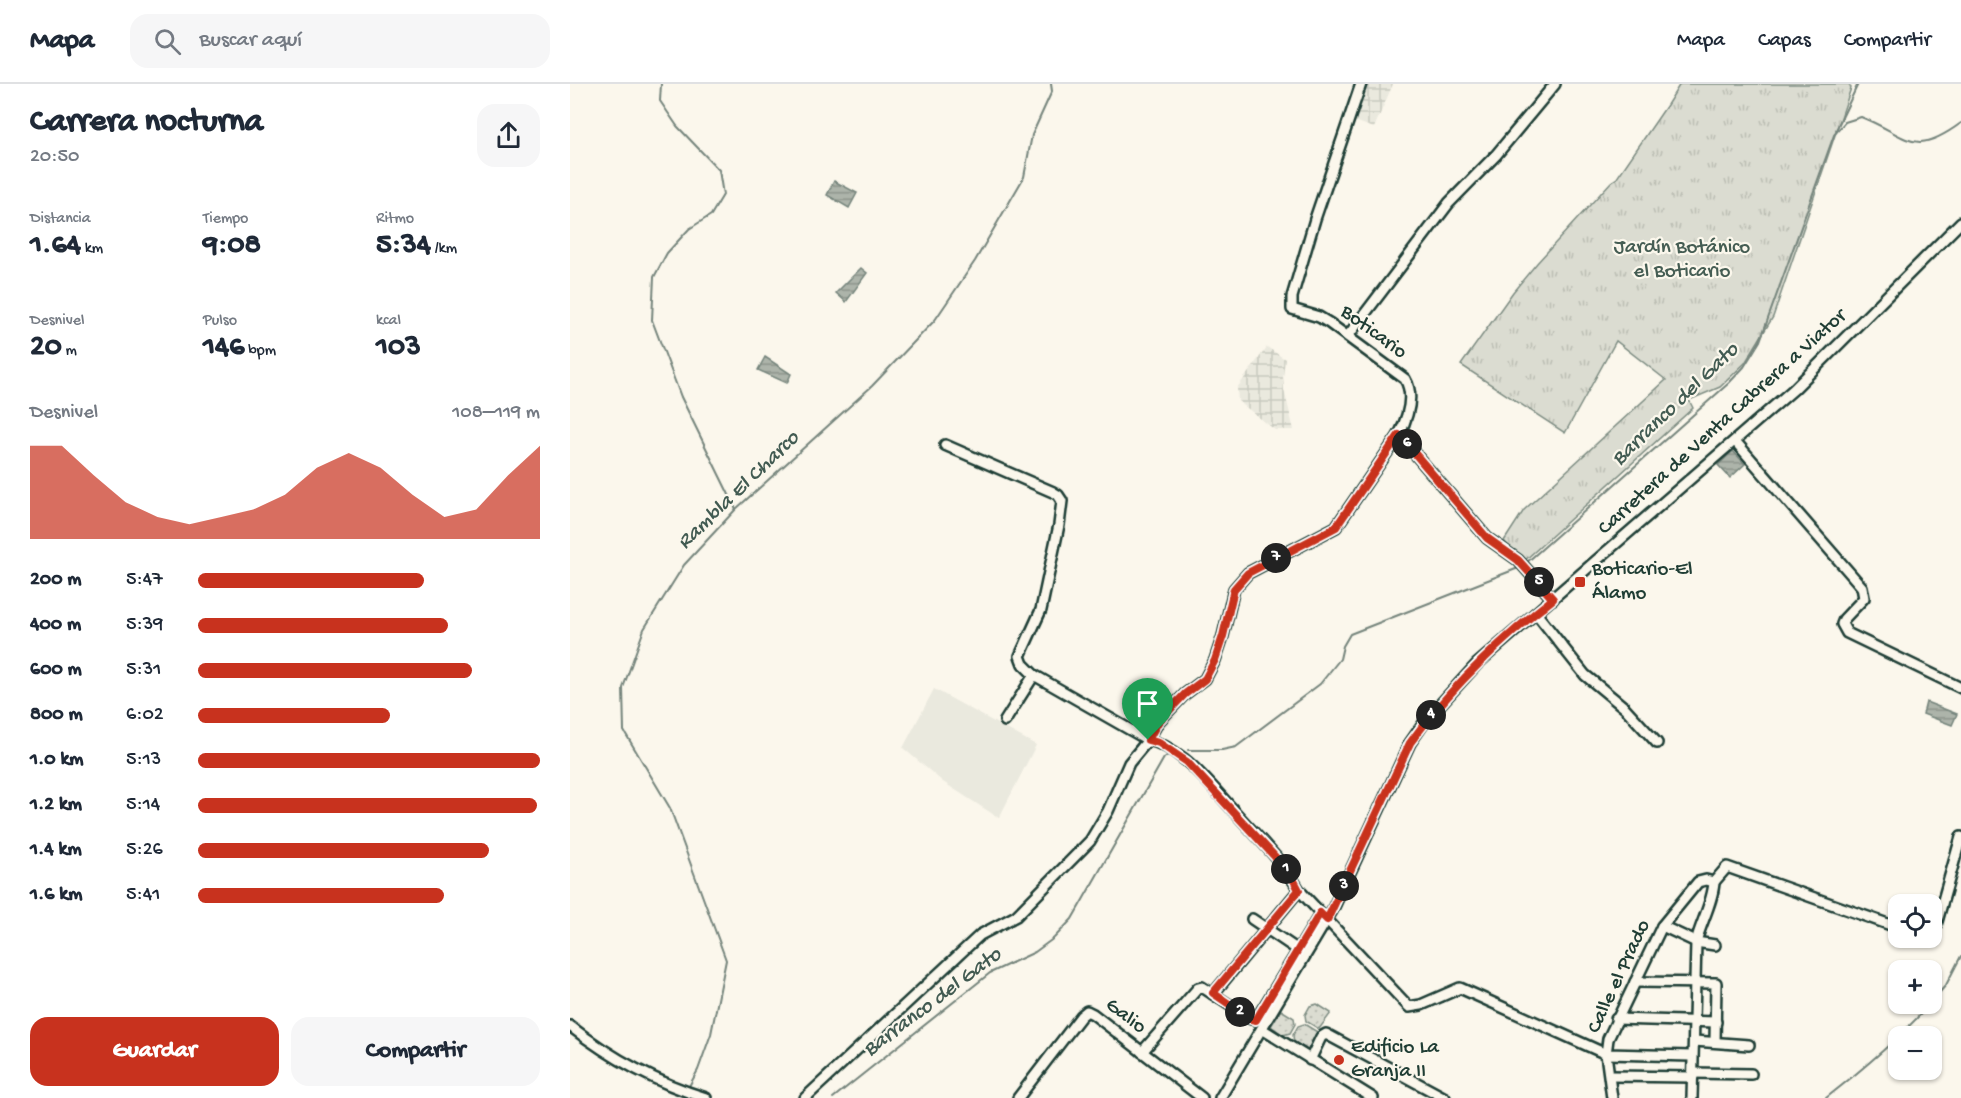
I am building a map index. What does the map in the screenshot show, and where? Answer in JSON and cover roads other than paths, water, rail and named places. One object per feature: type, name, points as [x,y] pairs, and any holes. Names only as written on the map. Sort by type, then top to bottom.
[{"type":"street","name":"Boticario","points":[[805,1098],[980,935],[1016,916],[1090,841],[1108,811],[1129,763],[1148,740],[1158,722],[1185,694],[1205,679],[1215,660],[1223,636],[1234,589],[1248,573],[1336,527],[1399,435],[1409,411],[1405,379],[1319,317],[1292,309],[1291,305],[1315,219],[1361,84]]},
{"type":"street","points":[[1348,336],[1449,203],[1496,154],[1555,84]]},
{"type":"street","name":"Carretera de Venta Cabrera a Viator","points":[[1220,1098],[1262,1029],[1324,917],[1410,743],[1426,720],[1477,664],[1794,389],[1961,222]]},
{"type":"street","points":[[1399,435],[1487,538],[1518,560],[1553,599]]},
{"type":"street","points":[[1735,441],[1862,587],[1864,598],[1842,624],[1847,633],[1961,687]]},
{"type":"street","points":[[945,445],[1053,492],[1062,501],[1041,610],[1020,656],[1023,664],[1034,675],[1148,740],[1159,743],[1187,762],[1290,873],[1299,890],[1409,1007],[1420,1005],[1460,988],[1606,1054],[1692,1056]]},
{"type":"street","points":[[1536,613],[1585,675],[1625,708],[1657,743]]},
{"type":"street","points":[[1005,721],[1034,675]]},
{"type":"street","points":[[1942,904],[1961,837]]},
{"type":"street","points":[[1692,1098],[1696,942],[1702,920],[1714,893],[1714,882],[1727,867],[1888,924]]},
{"type":"street","name":"Calle el Prado","points":[[1612,1098],[1606,1054],[1608,1039],[1616,1019],[1662,926],[1698,882],[1706,880],[1714,882]]},
{"type":"street","points":[[1213,993],[1299,890]]},
{"type":"street","points":[[1142,1053],[1198,988],[1202,987],[1213,993],[1251,1019],[1256,1020],[1298,950],[1324,917]]},
{"type":"street","points":[[1252,919],[1298,950]]},
{"type":"street","points":[[1662,926],[1696,942],[1715,945]]},
{"type":"street","points":[[1635,982],[1716,983],[1715,1042]]},
{"type":"street","name":"Galio","points":[[1018,1098],[1087,1011],[1202,1098]]},
{"type":"street","points":[[1616,1019],[1716,1022]]},
{"type":"street","points":[[570,1026],[624,1064],[686,1092],[706,1098]]},
{"type":"street","points":[[1262,1029],[1372,1098]]},
{"type":"street","points":[[1310,1060],[1321,1037],[1326,1034],[1445,1098]]},
{"type":"street","points":[[1694,1041],[1749,1045]]},
{"type":"street","points":[[1610,1076],[1751,1074]]},
{"type":"street","points":[[1422,1098],[1426,1089]]},
{"type":"waterway","points":[[661,84],[660,101],[677,126],[719,170],[723,195],[711,215],[689,229],[667,253],[654,277],[652,320],[681,397],[736,509]]},
{"type":"waterway","name":"Rambla El Charco","points":[[688,1088],[698,1070],[711,1034],[726,960],[670,808],[624,731],[623,688],[644,629],[684,565],[736,509],[872,386],[935,320],[975,261],[1024,177],[1032,135],[1052,91],[1051,84]]},
{"type":"waterway","points":[[1836,130],[1858,84]]},
{"type":"waterway","name":"Barranco del Gato","points":[[1526,563],[1729,383],[1744,367],[1760,341],[1834,135],[1845,122],[1861,117],[1901,137],[1920,142],[1945,134],[1961,123]]},
{"type":"waterway","name":"Barranco del Gato","points":[[1188,750],[1222,750],[1236,747],[1320,684],[1340,659],[1343,646],[1350,634],[1521,567]]},
{"type":"waterway","name":"Barranco del Gato","points":[[833,1098],[990,973],[1035,952],[1054,938],[1072,919],[1164,758],[1168,755]]},
{"type":"waterway","points":[[1942,990],[1961,956]]},
{"type":"waterway","points":[[1826,1098],[1880,1053],[1920,1014]]},
{"type":"place","name":"Boticario-El Álamo","points":[[1580,582]]},
{"type":"place","name":"Edificio La Granja II","points":[[1339,1060]]},
{"type":"park label","name":"Jardín Botánico el Boticario","points":[[1682,260]]}]
